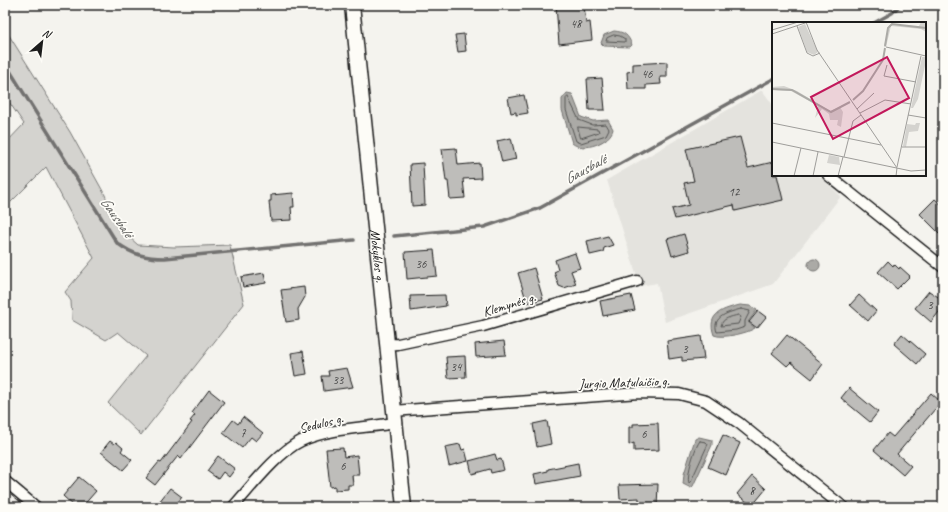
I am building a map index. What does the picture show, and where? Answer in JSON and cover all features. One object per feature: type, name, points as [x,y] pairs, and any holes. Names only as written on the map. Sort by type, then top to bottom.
[{"type":"main road","name":"Mokyklos g.","points":[[352,5],[386,345],[404,507]]},
{"type":"street","points":[[829,176],[943,267]]},
{"type":"street","name":"Klemynės g.","points":[[386,345],[398,344],[483,326],[637,281]]},
{"type":"street","name":"Jurgio Matulaičio g.","points":[[394,417],[639,394],[679,394],[706,401],[739,423],[843,507]]},
{"type":"street","name":"Sedulos g.","points":[[233,507],[280,457],[302,440],[394,417]]},
{"type":"street","points":[[5,481],[36,507]]},
{"type":"shaded area","points":[[5,29],[70,132],[105,195],[119,228],[138,245],[174,247],[230,245],[244,304],[141,435],[108,403],[146,356],[118,332],[106,340],[72,320],[71,301],[65,292],[94,258],[46,167],[5,208],[5,144],[24,124],[5,96]]},
{"type":"shaded area","points":[[762,90],[772,104],[772,176],[819,176],[841,196],[773,284],[665,322],[657,283],[640,286],[607,180]]},
{"type":"water","points":[[614,31],[621,32],[626,35],[632,45],[630,47],[604,46],[601,43],[604,35]]},
{"type":"water","points":[[567,93],[572,94],[581,117],[593,121],[608,120],[613,129],[611,134],[602,142],[596,145],[583,147],[572,143],[562,110],[562,99]]},
{"type":"water","points":[[812,259],[816,259],[820,265],[816,271],[812,271],[808,267],[808,263]]},
{"type":"water","points":[[740,305],[750,306],[757,310],[748,322],[755,328],[735,335],[714,335],[712,322],[714,317],[723,310]]},
{"type":"water","points":[[699,437],[712,440],[712,445],[691,488],[683,484],[684,474],[695,439]]},
{"type":"building","points":[[556,5],[584,5],[586,23],[590,22],[592,40],[559,44]]},
{"type":"building","points":[[464,34],[466,51],[458,52],[455,35]]},
{"type":"building","points":[[667,62],[667,77],[660,77],[661,84],[646,85],[646,89],[628,89],[627,72],[633,71],[633,64]]},
{"type":"building","points":[[602,78],[605,110],[589,110],[587,79]]},
{"type":"building","points":[[524,95],[528,113],[516,115],[516,112],[511,113],[508,98]]},
{"type":"building","points":[[740,137],[748,168],[772,162],[772,176],[777,176],[783,200],[735,211],[734,205],[675,219],[672,209],[689,205],[684,183],[694,181],[686,149]]},
{"type":"building","points":[[511,138],[516,159],[502,162],[497,141]]},
{"type":"building","points":[[456,148],[458,165],[480,163],[481,178],[463,179],[465,198],[450,199],[442,149]]},
{"type":"building","points":[[423,163],[425,205],[412,206],[410,164]]},
{"type":"building","points":[[293,193],[294,207],[291,207],[292,220],[271,221],[269,201],[271,201],[271,195]]},
{"type":"building","points":[[935,199],[943,206],[943,237],[920,214]]},
{"type":"building","points":[[684,234],[689,251],[672,256],[667,239]]},
{"type":"building","points":[[608,236],[613,245],[604,248],[603,252],[590,255],[587,241]]},
{"type":"building","points":[[434,250],[437,276],[407,279],[405,252]]},
{"type":"building","points":[[575,253],[580,268],[571,271],[576,284],[564,288],[559,286],[554,272],[558,270],[555,260]]},
{"type":"building","points":[[888,261],[899,269],[900,267],[910,276],[897,289],[878,272]]},
{"type":"building","points":[[534,268],[543,299],[527,303],[518,273]]},
{"type":"building","points":[[264,273],[266,283],[243,287],[241,277]]},
{"type":"building","points":[[304,287],[305,297],[298,309],[299,320],[286,322],[281,290]]},
{"type":"building","points":[[929,291],[943,300],[943,307],[931,322],[915,308]]},
{"type":"building","points":[[445,295],[446,306],[411,311],[410,296]]},
{"type":"building","points":[[631,295],[635,310],[603,316],[600,301]]},
{"type":"building","points":[[859,295],[876,311],[868,321],[850,305]]},
{"type":"building","points":[[758,311],[766,317],[757,328],[749,322]]},
{"type":"building","points":[[902,334],[925,354],[917,364],[894,344]]},
{"type":"building","points":[[787,335],[823,364],[812,379],[791,362],[787,366],[772,353]]},
{"type":"building","points":[[701,336],[704,359],[682,361],[682,357],[669,359],[667,341]]},
{"type":"building","points":[[504,341],[506,355],[476,357],[475,344]]},
{"type":"building","points":[[303,351],[307,374],[295,376],[291,353]]},
{"type":"building","points":[[465,356],[466,377],[448,378],[446,357]]},
{"type":"building","points":[[347,368],[353,387],[324,391],[322,376],[329,376],[328,371]]},
{"type":"building","points":[[849,388],[878,412],[870,422],[841,398]]},
{"type":"building","points":[[209,390],[224,402],[181,459],[178,456],[155,485],[146,478],[159,462],[161,463],[192,422],[190,421],[195,415],[192,413]]},
{"type":"building","points":[[931,393],[941,402],[897,454],[911,466],[903,475],[874,450],[888,433],[893,437]]},
{"type":"building","points":[[243,417],[263,433],[256,441],[251,437],[242,448],[223,433],[233,420],[238,424]]},
{"type":"building","points":[[547,421],[551,444],[537,447],[533,424]]},
{"type":"building","points":[[658,423],[659,450],[634,451],[634,443],[629,445],[629,427],[633,427],[633,424]]},
{"type":"building","points":[[723,435],[740,443],[726,475],[708,467]]},
{"type":"building","points":[[110,441],[114,444],[116,442],[123,448],[121,451],[132,460],[123,470],[101,452]]},
{"type":"building","points":[[460,444],[462,450],[465,449],[468,461],[449,466],[445,447]]},
{"type":"building","points":[[343,448],[344,457],[357,455],[359,475],[352,475],[353,485],[348,485],[348,489],[335,490],[335,486],[330,487],[326,449]]},
{"type":"building","points":[[495,454],[497,460],[501,459],[504,470],[491,473],[490,469],[472,474],[469,461]]},
{"type":"building","points":[[218,456],[235,469],[229,477],[223,472],[218,479],[207,471]]},
{"type":"building","points":[[578,463],[580,476],[536,484],[534,474],[548,471],[548,469]]},
{"type":"building","points":[[752,476],[766,489],[752,506],[737,494]]},
{"type":"building","points":[[79,477],[96,491],[82,507],[75,507],[63,496]]},
{"type":"building","points":[[658,484],[657,507],[639,507],[639,498],[620,499],[619,485]]},
{"type":"building","points":[[170,488],[182,497],[174,507],[155,507]]},
{"type":"waterway","name":"Gausbalė","points":[[876,22],[892,13],[900,5]]},
{"type":"waterway","name":"Gausbalė","points":[[5,63],[117,243],[134,253],[165,258],[354,240]]},
{"type":"waterway","name":"Gausbalė","points":[[394,236],[484,227],[540,208],[772,80]]}]
